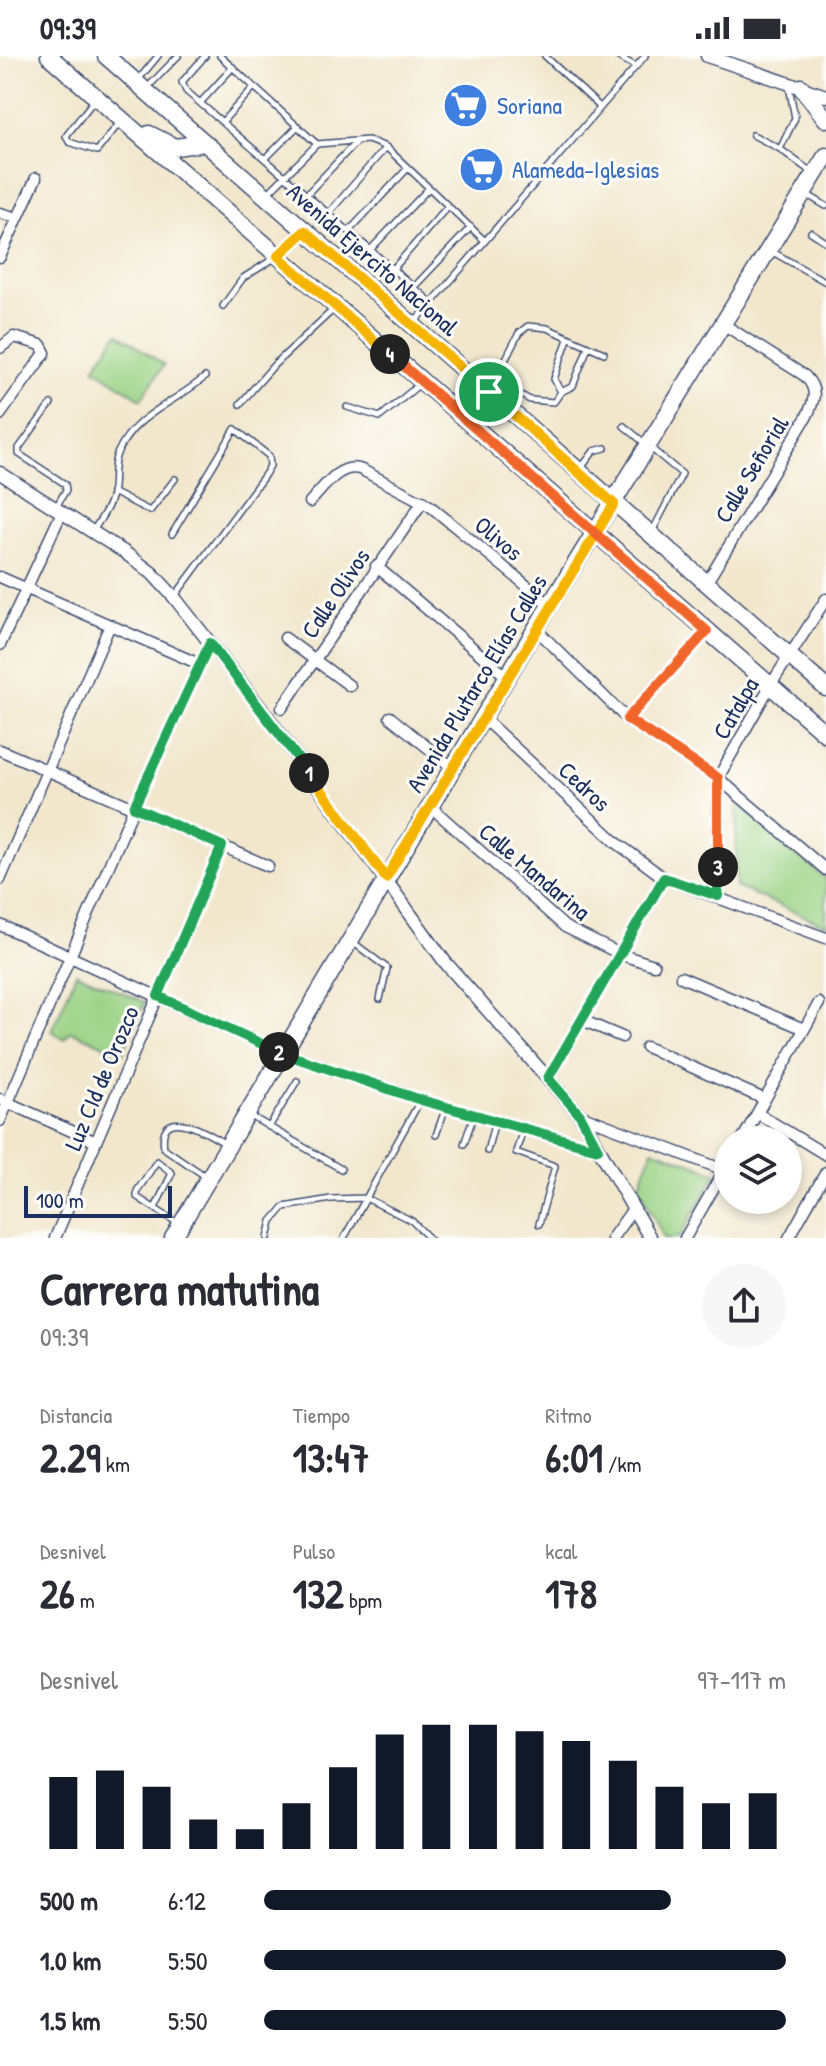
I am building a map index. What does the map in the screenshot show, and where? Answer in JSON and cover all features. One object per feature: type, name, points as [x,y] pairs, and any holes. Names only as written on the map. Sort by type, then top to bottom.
[{"type":"main road","points":[[49,56],[826,734]]},
{"type":"main road","name":"Avenida Ejercito Nacional","points":[[106,56],[826,688]]},
{"type":"main road","points":[[794,85],[826,119]]},
{"type":"main road","points":[[128,126],[143,129],[175,147],[205,143]]},
{"type":"main road","name":"Avenida Plutarco Elías Calles","points":[[177,1232],[550,605],[822,165]]},
{"type":"street","points":[[707,56],[744,61],[794,85],[826,96]]},
{"type":"street","points":[[0,257],[36,178]]},
{"type":"street","points":[[0,213],[18,218]]},
{"type":"street","name":"Calle Señorial","points":[[707,582],[806,418],[815,395],[805,376],[723,324]]},
{"type":"street","points":[[0,348],[14,337],[41,345],[45,353],[0,415]]},
{"type":"street","name":"Olivos","points":[[310,502],[349,466],[423,501],[550,605]]},
{"type":"street","points":[[0,473],[152,573],[174,597],[386,878],[445,962],[580,1115],[650,1238]]},
{"type":"street","name":"Calle Olivos","points":[[282,708],[423,501]]},
{"type":"street","points":[[0,645],[59,510]]},
{"type":"street","points":[[376,566],[507,677]]},
{"type":"street","points":[[0,577],[199,664]]},
{"type":"street","name":"Catalpa","points":[[718,896],[718,778],[770,686],[826,599]]},
{"type":"street","points":[[0,880],[110,625]]},
{"type":"street","points":[[536,629],[627,719],[718,778],[826,870]]},
{"type":"street","points":[[627,719],[707,631]]},
{"type":"street","points":[[285,638],[350,686]]},
{"type":"street","points":[[0,1121],[4,1101],[210,643]]},
{"type":"street","points":[[390,717],[453,768]]},
{"type":"street","name":"Cedros","points":[[483,718],[617,843],[664,878],[826,938]]},
{"type":"street","points":[[0,750],[268,866]]},
{"type":"street","name":"Calle Mandarina","points":[[430,806],[565,927],[622,955],[654,965]]},
{"type":"street","name":"Luz CId de Orozco","points":[[55,1238],[222,846]]},
{"type":"street","points":[[548,1078],[664,878]]},
{"type":"street","points":[[0,925],[284,1054],[421,1100],[598,1149]]},
{"type":"street","points":[[681,977],[804,1029]]},
{"type":"street","points":[[750,1126],[819,1003]]},
{"type":"street","points":[[582,1020],[622,1037]]},
{"type":"street","points":[[646,1047],[764,1099]]},
{"type":"street","points":[[4,1101],[96,1142]]},
{"type":"street","points":[[757,1113],[826,1155]]},
{"type":"street","points":[[580,1115],[714,1163]]},
{"type":"street","points":[[789,1238],[826,1172]]},
{"type":"street","points":[[685,1238],[714,1188]]},
{"type":"street","points":[[612,1238],[633,1209]]},
{"type":"lane","points":[[140,86],[158,56]]},
{"type":"lane","points":[[140,86],[178,56]]},
{"type":"lane","points":[[205,56],[182,82],[186,91],[432,303]]},
{"type":"lane","points":[[220,56],[317,144]]},
{"type":"lane","points":[[545,56],[600,107]]},
{"type":"lane","points":[[617,56],[635,66]]},
{"type":"lane","points":[[412,325],[645,56]]},
{"type":"lane","points":[[200,103],[233,67]]},
{"type":"lane","points":[[780,149],[795,118],[794,85]]},
{"type":"lane","points":[[222,122],[254,87]]},
{"type":"lane","points":[[96,97],[66,136],[69,142],[97,151],[128,126]]},
{"type":"lane","points":[[265,159],[298,126]]},
{"type":"lane","points":[[753,135],[822,165]]},
{"type":"lane","points":[[265,196],[317,144],[368,140],[386,147],[485,241]]},
{"type":"lane","points":[[306,195],[357,141]]},
{"type":"lane","points":[[328,214],[386,147]]},
{"type":"lane","points":[[349,231],[408,168]]},
{"type":"lane","points":[[370,250],[429,188]]},
{"type":"lane","points":[[804,192],[826,206]]},
{"type":"lane","points":[[393,269],[448,206]]},
{"type":"lane","points":[[414,287],[471,227]]},
{"type":"lane","points":[[223,306],[243,278],[278,256],[305,231]]},
{"type":"lane","points":[[811,232],[826,242]]},
{"type":"lane","points":[[769,250],[826,282]]},
{"type":"lane","points":[[240,404],[274,365],[336,307]]},
{"type":"lane","points":[[489,392],[519,333],[528,326],[547,328],[604,353]]},
{"type":"lane","points":[[561,392],[554,379],[568,339]]},
{"type":"lane","points":[[510,389],[548,404],[558,400],[561,392],[573,386],[588,347]]},
{"type":"lane","points":[[93,532],[112,492],[116,457],[128,435],[144,417],[185,394],[205,377]]},
{"type":"lane","points":[[347,407],[380,417],[422,383]]},
{"type":"lane","points":[[51,404],[19,448],[19,454],[65,484],[59,510]]},
{"type":"lane","points":[[624,426],[679,471],[682,478],[650,534]]},
{"type":"lane","points":[[172,534],[235,429],[269,456],[270,466],[264,476],[174,597]]},
{"type":"lane","points":[[578,472],[594,451],[605,448]]},
{"type":"lane","points":[[112,492],[150,511],[175,479]]},
{"type":"lane","points":[[350,940],[387,968],[380,999]]},
{"type":"lane","points":[[269,1127],[297,1081]]},
{"type":"lane","points":[[344,1238],[421,1100]]},
{"type":"lane","points":[[436,1135],[446,1107]]},
{"type":"lane","points":[[247,1114],[341,1169]]},
{"type":"lane","points":[[464,1144],[474,1115]]},
{"type":"lane","points":[[487,1151],[495,1121]]},
{"type":"lane","points":[[209,1178],[164,1148],[168,1130],[174,1124],[188,1122],[229,1145]]},
{"type":"lane","points":[[523,1128],[516,1152],[555,1166],[539,1224]]},
{"type":"lane","points":[[155,1208],[172,1173],[157,1161],[137,1194],[177,1232]]},
{"type":"lane","points":[[268,1238],[272,1221],[284,1207],[331,1199],[366,1198],[412,1221],[429,1238]]},
{"type":"green space","points":[[118,333],[164,365],[141,399],[94,368]]},
{"type":"green space","points":[[737,803],[826,879],[826,925],[736,887]]},
{"type":"green space","points":[[76,973],[145,1002],[122,1054],[71,1031],[64,1039],[52,1031]]},
{"type":"green space","points":[[653,1149],[714,1172],[714,1178],[679,1238],[664,1238],[639,1186]]},
{"type":"place","name":"Soriana","points":[[466,105]]},
{"type":"place","name":"Alameda-Iglesias","points":[[481,169]]},
{"type":"route","points":[[489,392],[305,231],[278,256],[595,534],[707,631],[627,719],[658,742],[718,778],[718,896],[664,878],[548,1078],[580,1115],[598,1149],[421,1100],[284,1054],[158,996],[222,846],[134,807],[210,643],[386,878],[550,605],[595,534],[614,504],[489,392]]}]
